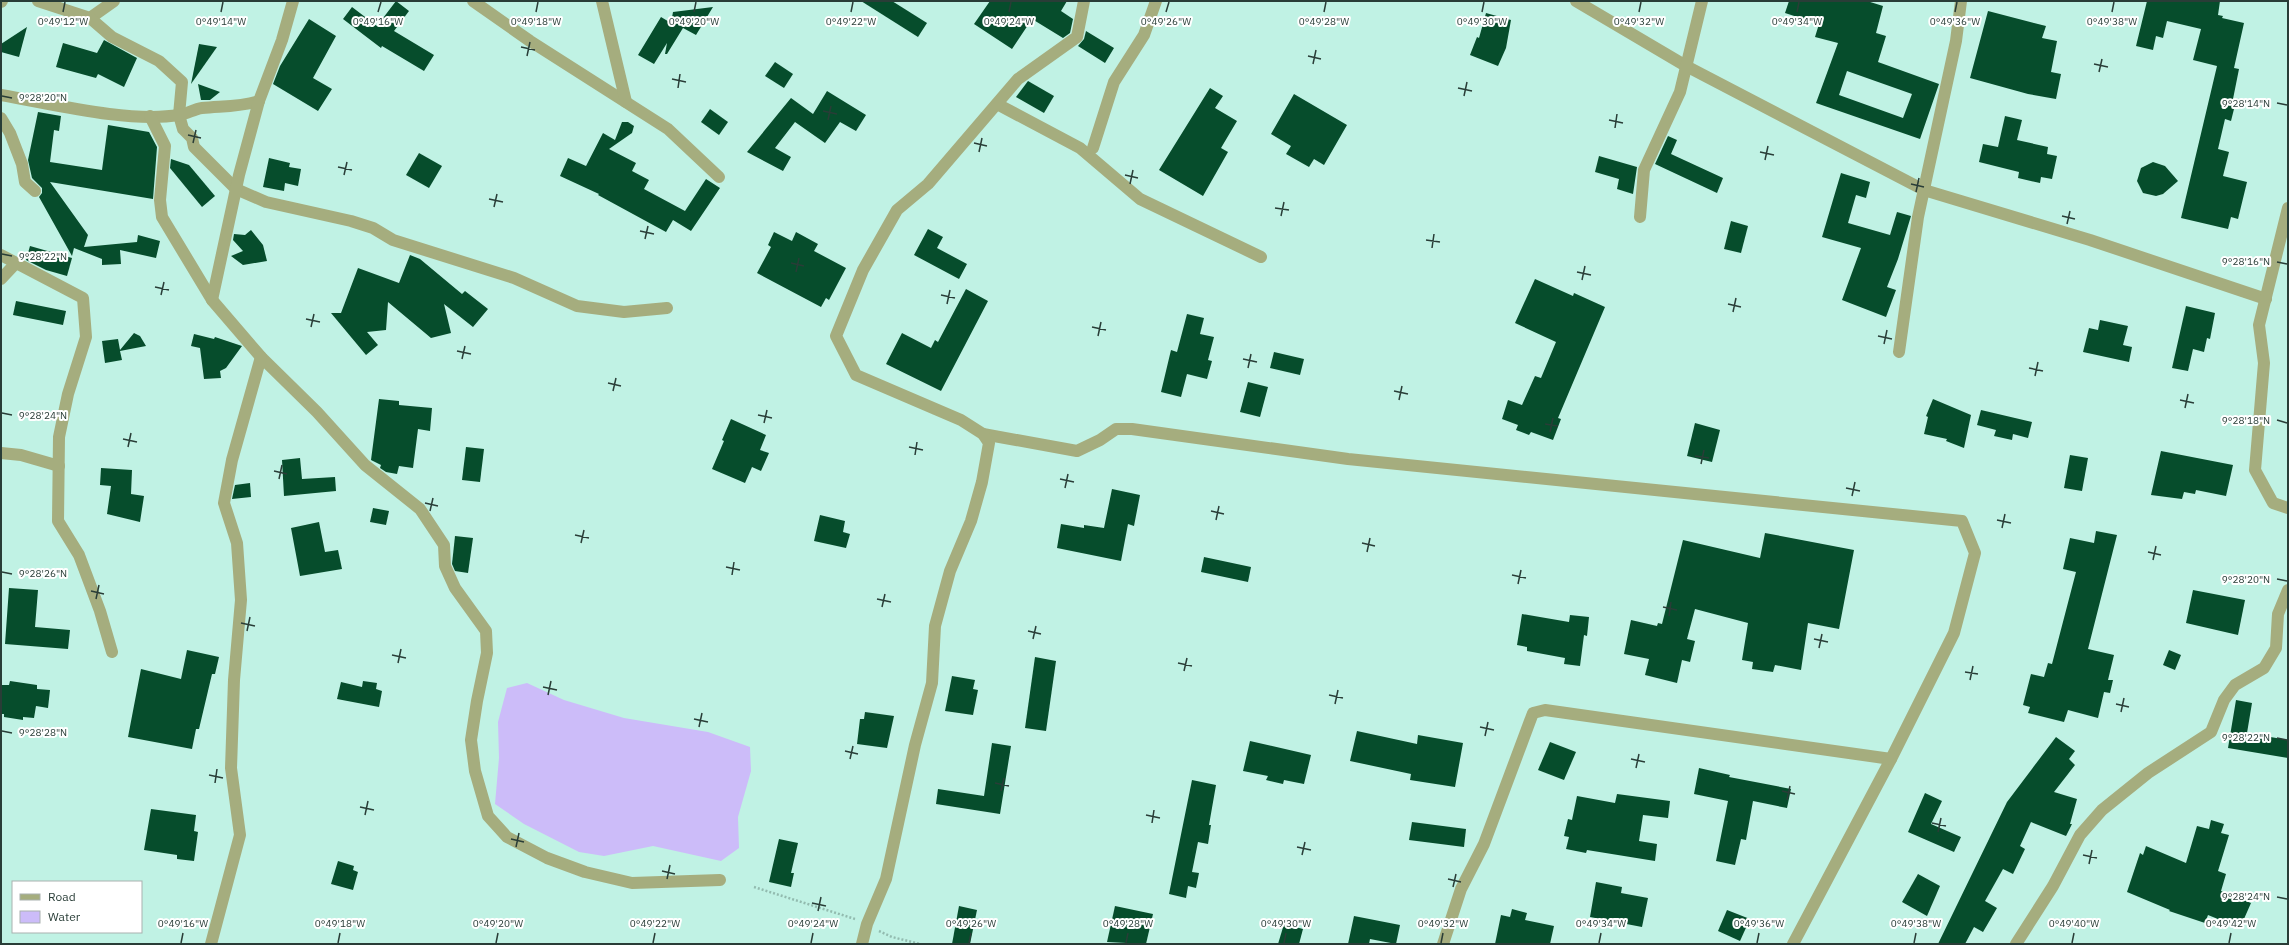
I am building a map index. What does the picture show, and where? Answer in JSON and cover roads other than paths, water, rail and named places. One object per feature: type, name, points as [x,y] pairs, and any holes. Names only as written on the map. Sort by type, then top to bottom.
[{"type":"street","points":[[38,1],[90,18],[112,37],[159,61],[182,82],[179,115],[183,129],[192,138],[194,147],[236,189],[266,202],[351,221],[373,228],[393,240],[514,278],[577,306],[624,312],[667,308]]},
{"type":"street","points":[[90,18],[114,1]]},
{"type":"street","points":[[212,300],[236,189],[259,101],[282,40],[294,1]]},
{"type":"street","points":[[473,1],[530,41],[668,129],[719,177]]},
{"type":"street","points":[[602,1],[626,102]]},
{"type":"street","points":[[1084,1],[1077,37],[1018,79],[928,184],[897,210],[863,270],[836,336],[856,375],[961,420],[983,434],[1077,451],[1100,440],[1116,430],[1132,429],[1348,459],[1962,521],[1975,553],[1954,633],[1891,759],[1793,944]]},
{"type":"street","points":[[1092,148],[1114,82],[1144,35],[1156,1]]},
{"type":"street","points":[[1576,1],[1686,66],[1924,190],[2090,240],[2266,299]]},
{"type":"street","points":[[1640,217],[1644,170],[1680,92],[1702,1]]},
{"type":"street","points":[[1899,352],[1924,190],[1956,41],[1961,1]]},
{"type":"street","points":[[1,95],[109,113],[150,116],[179,115],[200,108],[242,107],[259,101]]},
{"type":"street","points":[[998,104],[1080,148],[1140,199],[1261,257]]},
{"type":"street","points":[[150,116],[165,146],[160,200],[162,217],[212,300],[261,357],[317,412],[365,465],[420,509],[444,545],[445,566],[455,588],[486,631],[487,653],[476,701],[471,740],[475,771],[488,816],[507,837],[547,858],[585,872],[632,883],[720,880]]},
{"type":"street","points":[[1,118],[15,146],[25,182],[35,190]]},
{"type":"street","points":[[2288,208],[2259,325],[2264,363],[2255,470],[2273,503],[2288,508]]},
{"type":"street","points":[[1,255],[83,298],[86,337],[65,409],[59,437],[58,521],[79,555],[100,611],[112,652]]},
{"type":"street","points":[[1,279],[16,263]]},
{"type":"street","points":[[211,944],[240,835],[231,768],[234,680],[241,600],[238,543],[224,503],[232,460],[261,357]]},
{"type":"street","points":[[862,944],[867,924],[886,879],[915,745],[932,683],[935,626],[950,571],[971,521],[982,482],[989,443],[983,434]]},
{"type":"street","points":[[1,453],[21,455],[59,466]]},
{"type":"street","points":[[2016,944],[2053,886],[2080,835],[2102,810],[2148,773],[2211,732],[2224,700],[2235,685],[2264,668],[2276,648],[2278,614],[2288,590]]},
{"type":"street","points":[[1443,944],[1462,889],[1484,844],[1532,714],[1545,710],[1891,759]]},
{"type":"water","points":[[527,683],[564,700],[624,718],[708,732],[750,747],[751,771],[738,817],[739,848],[721,861],[653,846],[604,856],[579,852],[524,824],[495,804],[499,758],[498,722],[507,688]]}]
